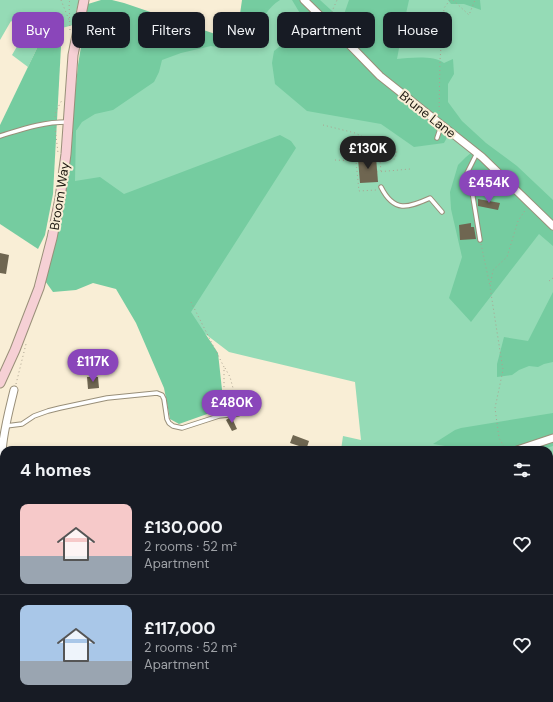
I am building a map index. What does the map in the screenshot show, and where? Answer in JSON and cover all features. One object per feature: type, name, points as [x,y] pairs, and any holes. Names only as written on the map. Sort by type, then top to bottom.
[{"type":"main road","name":"Broom Way","points":[[0,383],[15,350],[40,281],[52,238],[60,198],[68,122],[72,55],[84,0]]},
{"type":"street","name":"Brune Lane","points":[[304,0],[317,12]]},
{"type":"street","name":"Brune Lane","points":[[353,48],[380,76],[477,153],[553,226]]},
{"type":"street","points":[[3,446],[14,390]]},
{"type":"street","points":[[529,446],[553,438]]},
{"type":"lane","points":[[0,136],[34,125],[68,122]]},
{"type":"lane","points":[[437,138],[440,123]]},
{"type":"lane","points":[[477,153],[467,173],[470,179],[480,240]]},
{"type":"lane","points":[[382,188],[388,198],[397,205],[404,207],[412,206],[430,198],[442,212]]},
{"type":"lane","points":[[6,426],[22,424],[48,411],[60,408],[107,398],[157,393],[162,395],[164,399],[167,419],[173,426],[182,428],[218,416],[238,414]]},
{"type":"path","points":[[61,0],[70,20]]},
{"type":"path","points":[[70,35],[69,2],[71,0]]},
{"type":"path","points":[[332,12],[337,0]]},
{"type":"path","points":[[440,123],[440,60],[444,8],[450,0]]},
{"type":"path","points":[[453,0],[469,15],[475,0]]},
{"type":"path","points":[[58,155],[55,122],[56,112],[62,98]]},
{"type":"path","points":[[323,124],[355,133],[397,150],[395,159],[380,161],[381,171]]},
{"type":"path","points":[[335,160],[357,161],[359,191],[382,188]]},
{"type":"path","points":[[377,172],[410,169]]},
{"type":"path","points":[[490,287],[493,270],[507,257],[518,221],[529,203]]},
{"type":"path","points":[[480,240],[490,287],[503,370],[495,408],[499,438],[504,446]]},
{"type":"path","points":[[549,281],[553,278]]},
{"type":"path","points":[[191,302],[230,377],[233,388],[243,407],[242,412],[238,414]]},
{"type":"path","points":[[14,390],[27,342]]},
{"type":"path","points":[[218,416],[224,392],[224,367]]},
{"type":"green space","points":[[0,0],[79,0],[76,12],[72,12],[72,25],[64,27],[64,12],[12,12],[12,22],[11,21],[0,40]]},
{"type":"green space","points":[[101,0],[112,0],[150,12],[138,12],[138,48],[202,48],[181,53],[162,60],[159,72],[154,82],[113,110],[95,114],[82,122],[76,131],[75,181],[100,177],[124,194],[280,135],[291,141],[296,148],[191,312],[218,353],[224,408],[179,424],[170,419],[164,388],[136,323],[116,289],[93,283],[76,290],[53,292],[43,278],[71,131],[81,48],[130,48],[130,12],[87,12],[88,4]]},
{"type":"green space","points":[[107,0],[141,12],[138,12],[138,48],[205,48],[205,34],[213,37],[213,48],[269,48],[269,12],[246,12],[253,0],[553,0],[553,446],[342,446],[343,436],[361,440],[355,382],[229,352],[77,236],[73,144],[96,48],[130,48],[130,12],[104,12]]},
{"type":"green space","points":[[242,0],[280,0],[268,12],[240,12]]},
{"type":"green space","points":[[292,0],[320,0],[333,12],[299,12]]},
{"type":"green space","points":[[349,0],[409,0],[406,12],[383,12],[383,48],[399,48],[397,59],[428,58],[439,60],[444,63],[453,59],[454,74],[448,84],[448,102],[462,121],[486,143],[517,166],[553,200],[553,246],[539,234],[471,322],[449,298],[462,257],[451,209],[450,192],[458,165],[477,148],[450,132],[444,143],[414,147],[381,124],[307,111],[275,84],[272,63],[274,51],[278,48],[375,48],[375,12],[345,12]]},
{"type":"green space","points":[[448,0],[480,0],[481,10],[464,4],[451,4]]},
{"type":"green space","points":[[205,31],[213,33],[213,46],[205,47]]},
{"type":"green space","points":[[16,48],[37,48],[28,67],[12,55]]},
{"type":"green space","points":[[37,48],[61,48],[53,194],[45,235],[38,249],[0,224],[0,125]]},
{"type":"green space","points":[[553,292],[553,362],[538,367],[529,366],[512,375],[497,377],[497,364],[504,337],[528,341]]},
{"type":"green space","points":[[553,413],[553,446],[445,446],[433,444],[455,430]]},
{"type":"water","points":[[348,141],[352,141],[356,147],[352,153],[348,153],[344,149],[344,145]]},
{"type":"building","points":[[376,157],[378,182],[360,183],[358,159]]},
{"type":"building","points":[[476,179],[498,184],[496,191],[475,186]]},
{"type":"building","points":[[478,199],[500,203],[498,210],[478,206]]},
{"type":"building","points":[[471,223],[471,227],[474,227],[476,239],[460,240],[459,225]]},
{"type":"building","points":[[0,253],[9,255],[6,274],[0,273]]},
{"type":"building","points":[[87,377],[98,377],[99,388],[88,389]]},
{"type":"building","points":[[232,418],[237,429],[232,431],[226,420]]},
{"type":"building","points":[[293,435],[309,441],[307,446],[299,446],[290,443]]}]
